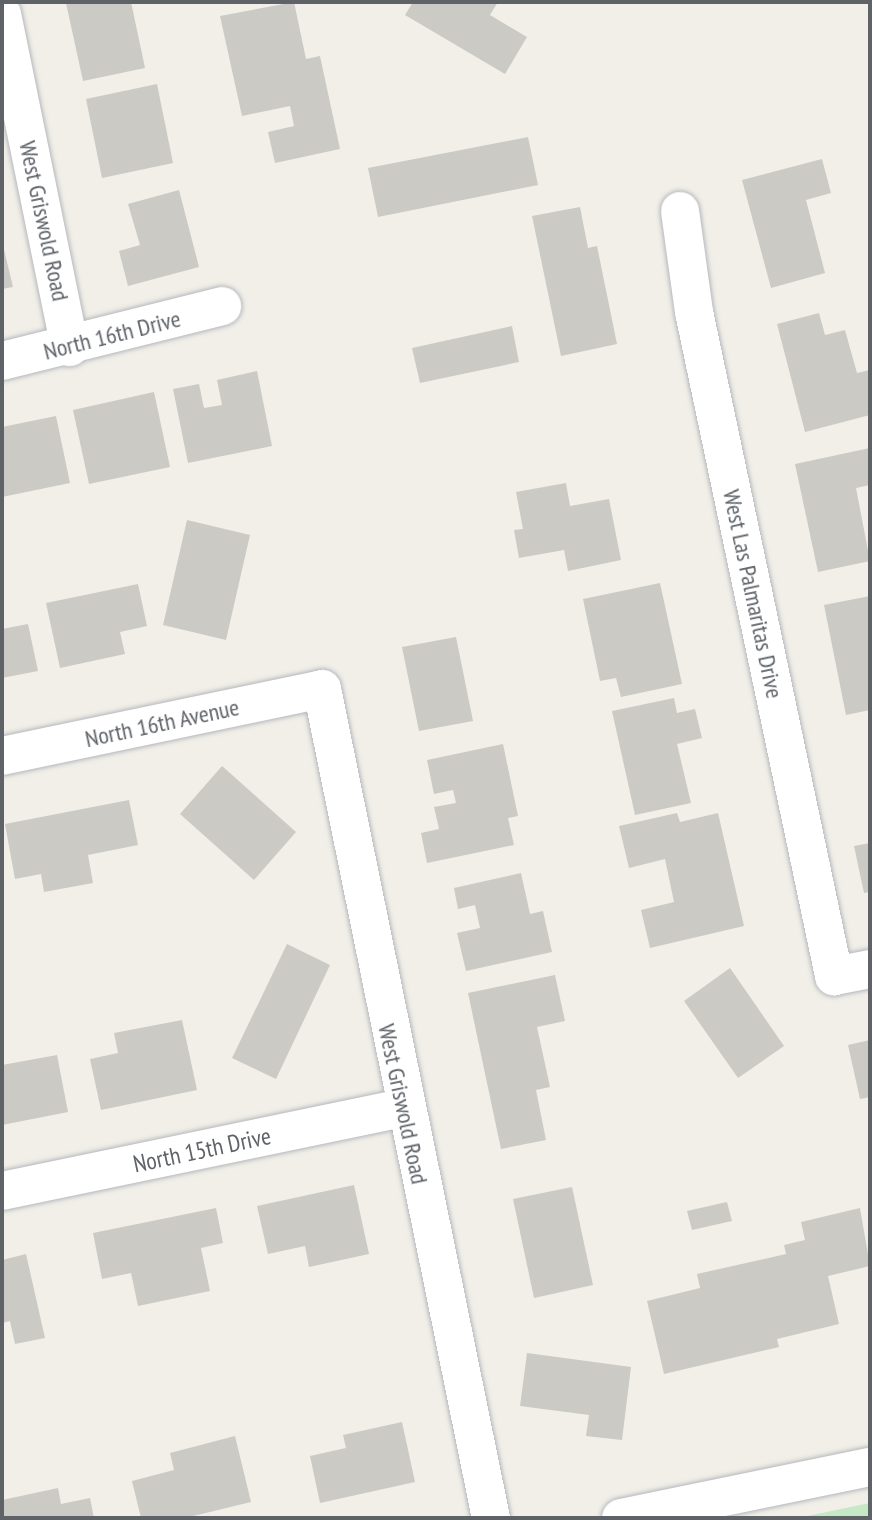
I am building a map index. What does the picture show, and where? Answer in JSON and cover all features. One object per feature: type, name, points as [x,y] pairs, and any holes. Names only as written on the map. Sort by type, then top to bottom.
[{"type":"street","name":"West Griswold Road","points":[[2,14],[70,347]]},
{"type":"street","name":"West Las Palmaritas Drive","points":[[680,211],[694,312],[852,973]]},
{"type":"street","name":"North 16th Drive","points":[[2,361],[70,347],[222,306]]},
{"type":"street","name":"West Griswold Road","points":[[322,689],[403,1108],[491,1518]]},
{"type":"street","name":"North 16th Avenue","points":[[2,756],[322,689]]},
{"type":"street","name":"North 15th Drive","points":[[2,1191],[403,1108]]},
{"type":"street","points":[[621,1518],[870,1466]]},
{"type":"green space","points":[[870,1503],[870,1518],[798,1518]]},
{"type":"building","points":[[131,2],[145,68],[83,81],[66,3]]},
{"type":"building","points":[[294,2],[306,59],[320,56],[340,149],[275,163],[268,132],[294,126],[290,106],[242,116],[220,16]]},
{"type":"building","points":[[413,2],[498,2],[490,15],[527,37],[505,74],[405,15]]},
{"type":"building","points":[[157,84],[173,163],[102,178],[86,99]]},
{"type":"building","points":[[528,137],[538,185],[378,217],[368,168]]},
{"type":"building","points":[[822,159],[831,193],[806,200],[825,273],[771,288],[742,180]]},
{"type":"building","points":[[179,190],[199,267],[128,286],[119,251],[140,245],[128,204]]},
{"type":"building","points":[[580,207],[588,248],[597,246],[617,344],[561,356],[532,216]]},
{"type":"building","points":[[2,241],[13,287],[2,289]]},
{"type":"building","points":[[819,313],[825,335],[845,330],[857,373],[870,370],[870,415],[805,432],[777,324]]},
{"type":"building","points":[[512,326],[519,362],[420,383],[412,348]]},
{"type":"building","points":[[257,371],[272,446],[188,463],[173,389],[199,384],[204,408],[222,405],[217,380]]},
{"type":"building","points":[[154,392],[170,467],[89,484],[73,410]]},
{"type":"building","points":[[56,416],[70,483],[2,497],[2,427]]},
{"type":"building","points":[[870,448],[870,485],[856,488],[870,561],[818,572],[795,464]]},
{"type":"building","points":[[566,483],[570,506],[609,499],[621,560],[568,571],[564,550],[519,558],[514,530],[523,529],[516,492]]},
{"type":"building","points":[[187,520],[250,535],[226,640],[163,625]]},
{"type":"building","points":[[660,583],[682,684],[621,697],[616,678],[600,681],[583,599]]},
{"type":"building","points":[[138,584],[147,626],[120,632],[125,654],[60,668],[46,603]]},
{"type":"building","points":[[870,596],[870,710],[846,715],[824,605]]},
{"type":"building","points":[[28,624],[38,671],[2,678],[2,629]]},
{"type":"building","points":[[456,637],[473,721],[419,731],[402,647]]},
{"type":"building","points":[[674,698],[677,713],[695,709],[702,738],[677,744],[691,803],[635,815],[612,711]]},
{"type":"building","points":[[503,744],[518,816],[508,818],[514,845],[427,863],[421,833],[439,829],[434,807],[456,803],[453,790],[434,794],[427,760]]},
{"type":"building","points":[[222,766],[296,832],[254,880],[180,814]]},
{"type":"building","points":[[129,800],[138,845],[88,855],[93,883],[44,892],[41,874],[15,879],[5,824]]},
{"type":"building","points":[[677,813],[680,822],[718,813],[744,926],[650,948],[641,910],[674,902],[665,859],[629,868],[619,826]]},
{"type":"building","points":[[870,843],[870,892],[864,893],[854,846]]},
{"type":"building","points":[[521,873],[530,914],[543,911],[552,952],[466,971],[457,933],[480,928],[475,905],[458,909],[454,888]]},
{"type":"building","points":[[287,944],[330,965],[276,1079],[232,1058]]},
{"type":"building","points":[[730,968],[784,1046],[738,1078],[684,1001]]},
{"type":"building","points":[[555,975],[565,1021],[537,1027],[550,1087],[536,1090],[546,1140],[501,1149],[468,993]]},
{"type":"building","points":[[182,1020],[197,1090],[101,1110],[90,1059],[118,1053],[114,1033]]},
{"type":"building","points":[[870,1040],[870,1097],[860,1099],[848,1045]]},
{"type":"building","points":[[57,1055],[68,1112],[2,1125],[2,1065]]},
{"type":"building","points":[[354,1185],[369,1254],[309,1267],[305,1246],[268,1254],[257,1206]]},
{"type":"building","points":[[572,1187],[593,1285],[534,1298],[513,1199]]},
{"type":"building","points":[[727,1202],[732,1221],[692,1230],[687,1211]]},
{"type":"building","points":[[216,1208],[223,1243],[201,1248],[210,1291],[138,1306],[131,1273],[102,1279],[93,1233]]},
{"type":"building","points":[[860,1208],[870,1266],[828,1276],[839,1324],[777,1339],[779,1347],[664,1374],[647,1301],[700,1288],[697,1274],[786,1254],[784,1245],[805,1240],[801,1222]]},
{"type":"building","points":[[26,1254],[45,1338],[15,1344],[10,1321],[2,1323],[2,1260]]},
{"type":"building","points":[[527,1353],[631,1367],[622,1440],[586,1436],[589,1415],[520,1406]]},
{"type":"building","points":[[402,1422],[415,1482],[320,1503],[310,1456],[346,1448],[343,1435]]},
{"type":"building","points":[[235,1436],[251,1502],[185,1518],[141,1518],[132,1481],[174,1470],[170,1453]]},
{"type":"building","points":[[58,1488],[61,1504],[90,1498],[94,1518],[2,1518],[2,1500]]}]
